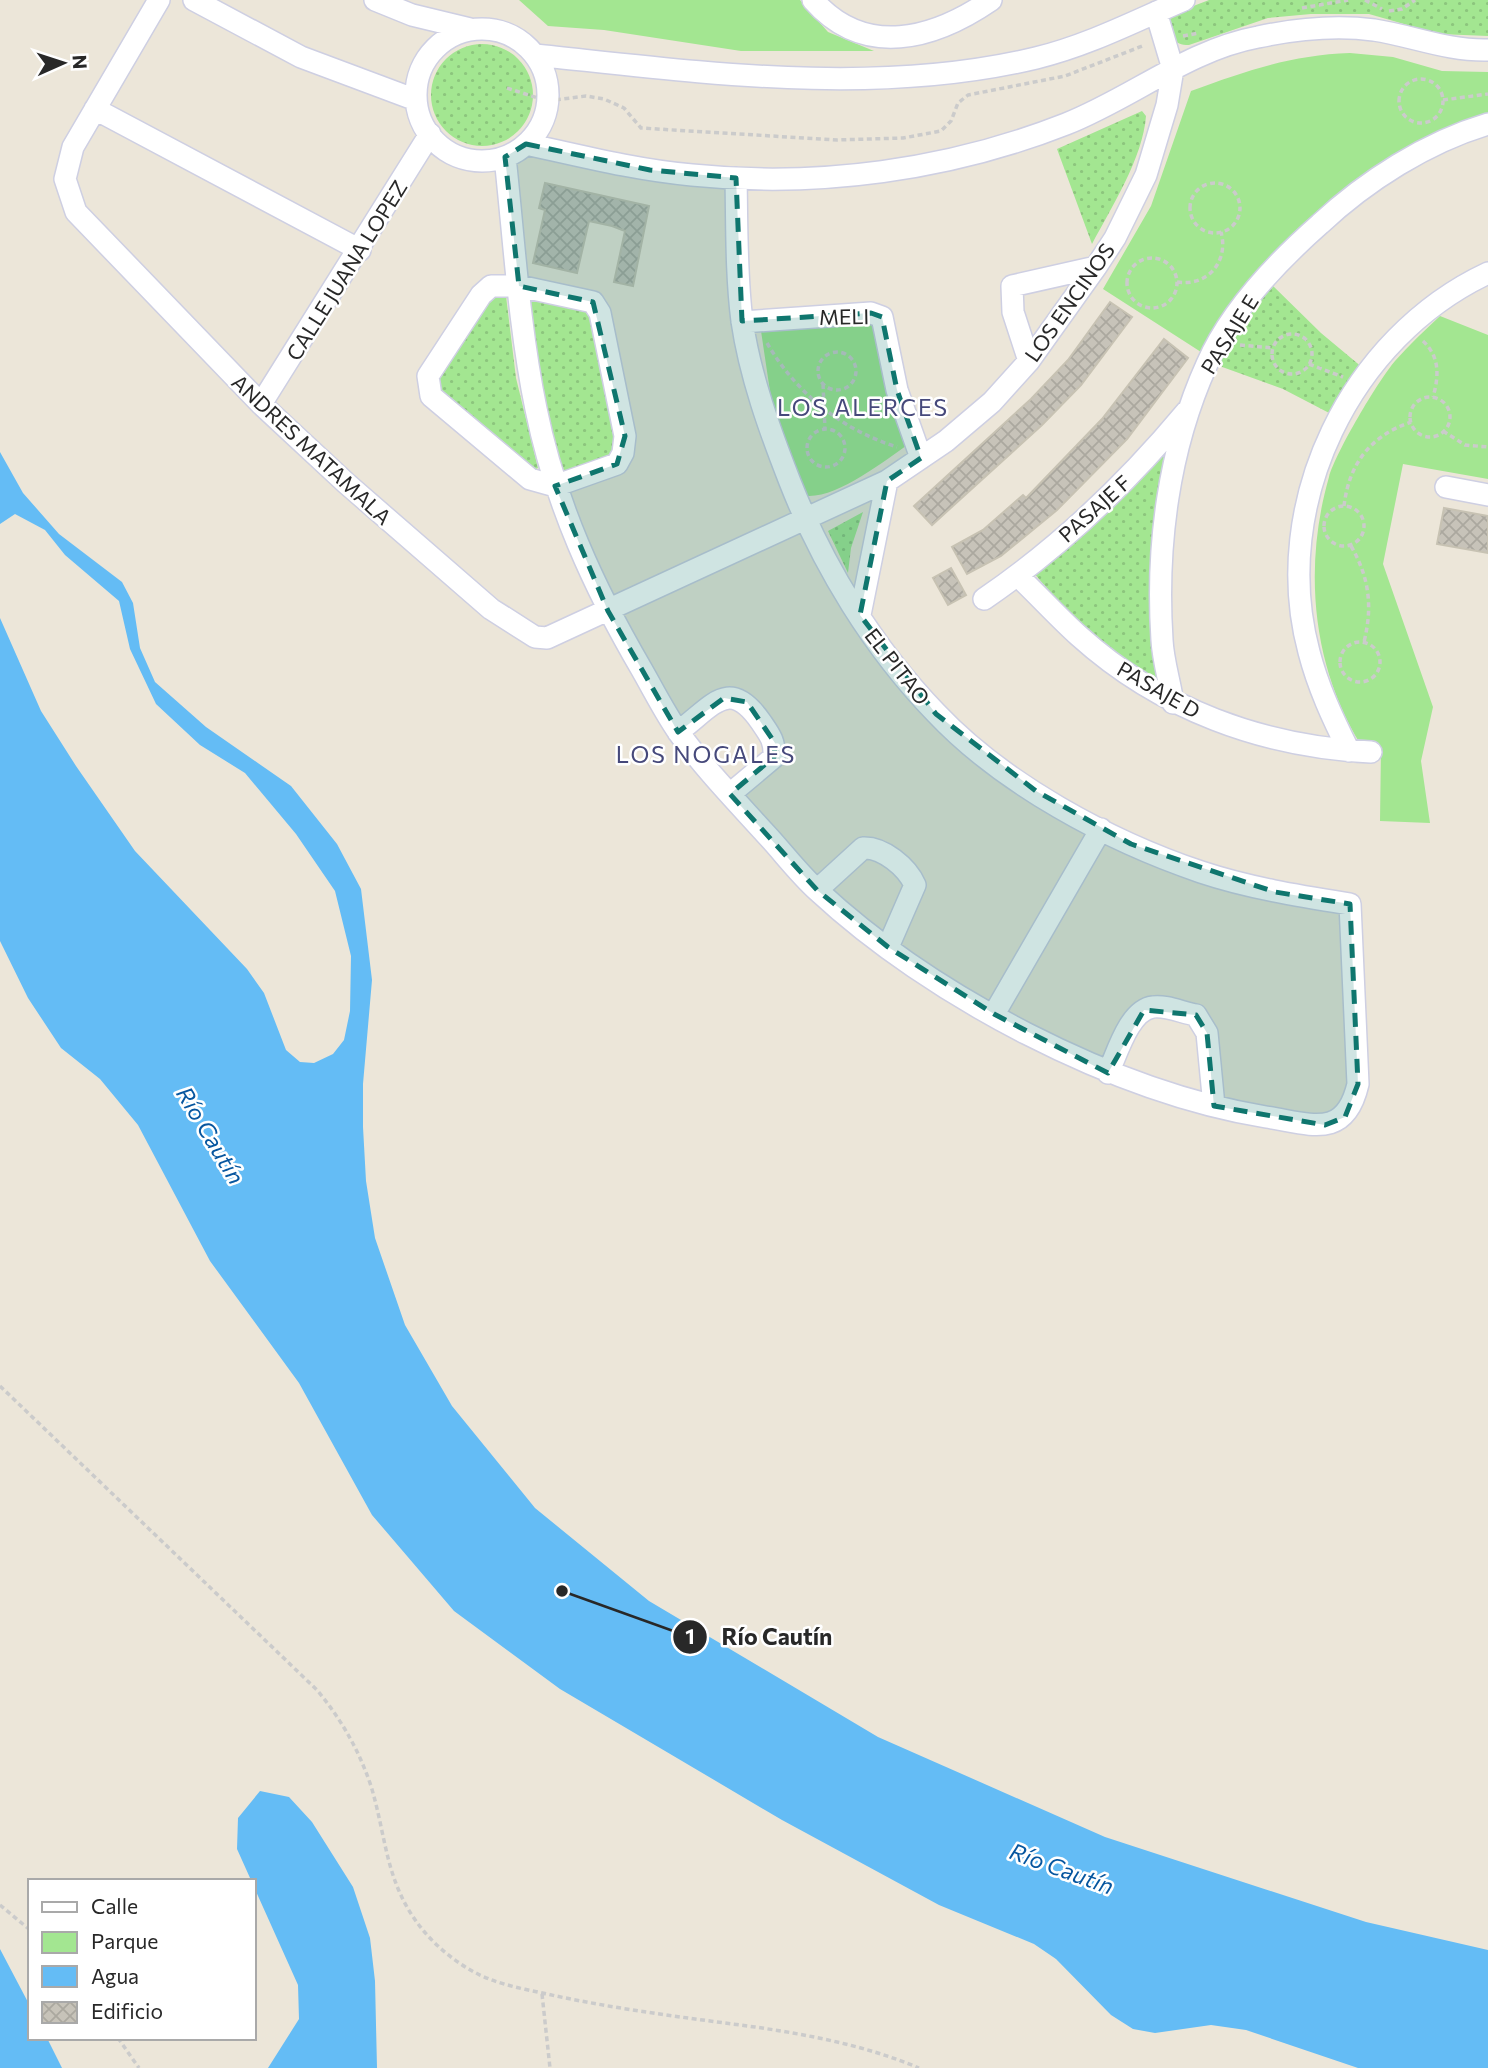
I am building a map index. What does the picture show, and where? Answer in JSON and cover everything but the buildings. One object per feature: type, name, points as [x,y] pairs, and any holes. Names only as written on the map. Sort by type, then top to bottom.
[{"type":"street","points":[[159,0],[95,109],[360,250]]},
{"type":"street","points":[[194,0],[301,57],[416,100]]},
{"type":"street","points":[[375,0],[412,15],[470,29],[495,29],[517,38],[535,55],[545,77],[547,102],[541,125],[526,144],[505,157],[481,161],[457,156],[436,143],[422,124],[416,100],[418,76],[429,54],[448,38],[470,29]]},
{"type":"street","points":[[813,0],[841,25],[860,34],[890,38],[939,30],[963,19],[991,0]]},
{"type":"street","points":[[535,55],[721,74],[843,77],[920,75],[973,70],[1039,57],[1099,38],[1184,0]]},
{"type":"street","points":[[1156,12],[1173,69]]},
{"type":"street","points":[[526,144],[650,170],[736,178],[858,174],[981,152],[1104,108],[1173,69],[1231,43],[1330,27],[1374,30],[1450,48],[1488,50]]},
{"type":"street","name":"LOS ENCINOS","points":[[608,611],[887,481],[911,453],[970,423],[1029,361],[1096,267],[1126,217],[1146,175],[1167,105],[1173,69]]},
{"type":"street","name":"ANDRES MATAMALA","points":[[95,109],[73,147],[65,179],[76,212],[261,404],[460,582],[519,628],[535,637],[547,638],[608,611]]},
{"type":"street","name":"PASAJE E","points":[[1173,703],[1162,642],[1162,527],[1192,405],[1207,362],[1239,312],[1270,274],[1341,204],[1394,169],[1488,124]]},
{"type":"street","name":"CALLE JUANA LOPEZ","points":[[261,404],[360,250],[430,134]]},
{"type":"street","points":[[505,157],[536,408],[555,486],[608,611],[678,732],[817,890],[888,947],[994,1014],[1108,1073],[1214,1106],[1207,1033],[1196,1015],[1155,1007],[1144,1010],[1135,1017],[1108,1073]]},
{"type":"street","name":"EL PITAO","points":[[736,178],[749,321],[759,393],[806,521],[860,615],[936,714],[1000,766],[1063,809],[1131,844],[1202,872],[1275,892],[1350,904],[1358,1084],[1353,1104],[1345,1117],[1325,1125],[1214,1106]]},
{"type":"street","points":[[1029,361],[1013,312],[1012,286],[1096,267]]},
{"type":"street","points":[[1349,751],[1325,702],[1308,650],[1300,597],[1301,543],[1310,490],[1327,440],[1358,384],[1385,349],[1429,309],[1488,274]]},
{"type":"street","points":[[491,286],[519,286],[593,302],[600,313],[625,436],[623,453],[617,464],[555,486],[530,479],[430,396],[428,386],[428,376],[481,295],[491,286]]},
{"type":"street","name":"MELI","points":[[749,321],[871,313],[882,317],[911,453]]},
{"type":"street","name":"PASAJE F","points":[[984,599],[1018,576],[1124,483],[1192,405]]},
{"type":"street","points":[[860,615],[887,481]]},
{"type":"street","points":[[1446,487],[1488,495]]},
{"type":"street","name":"PASAJE D","points":[[1018,576],[1079,636],[1120,669],[1173,703],[1254,734],[1349,751],[1371,752]]},
{"type":"street","points":[[678,732],[724,698],[736,697],[747,702],[775,743],[774,757],[730,794]]},
{"type":"street","points":[[994,1014],[1101,829]]},
{"type":"street","points":[[817,890],[863,848],[882,851],[911,877],[915,885],[888,947]]},
{"type":"path","points":[[1365,0],[1378,8],[1392,11],[1415,0]]},
{"type":"path","points":[[1423,78],[1440,88],[1443,100],[1437,117],[1419,123],[1403,114],[1399,102],[1406,84],[1423,78]]},
{"type":"path","points":[[1443,100],[1488,94]]},
{"type":"path","points":[[1207,183],[1227,185],[1239,200],[1237,220],[1221,232],[1202,230],[1190,215],[1192,195],[1207,183]]},
{"type":"path","points":[[1177,282],[1196,282],[1212,273],[1222,257],[1221,232]]},
{"type":"path","points":[[1155,257],[1172,267],[1177,282],[1174,295],[1168,302],[1150,308],[1133,299],[1127,280],[1136,263],[1155,257]]},
{"type":"path","points":[[749,321],[786,371],[825,410],[858,431],[911,453]]},
{"type":"path","points":[[1406,330],[1428,345],[1436,361],[1438,379],[1433,397]]},
{"type":"path","points":[[1295,333],[1307,340],[1312,352],[1309,364],[1298,374],[1287,374],[1276,367],[1271,356],[1273,348],[1283,335],[1295,333]]},
{"type":"path","points":[[1219,343],[1273,348]]},
{"type":"path","points":[[823,384],[830,388],[845,388],[855,377],[854,362],[842,353],[827,356],[819,369],[823,384],[825,430]]},
{"type":"path","points":[[1309,364],[1358,384]]},
{"type":"path","points":[[1433,397],[1445,403],[1450,415],[1447,427],[1438,436],[1425,437],[1414,431],[1411,422],[1412,407],[1421,398],[1433,397]]},
{"type":"path","points":[[1344,506],[1351,474],[1368,447],[1381,436],[1411,422]]},
{"type":"path","points":[[825,430],[837,433],[845,447],[840,461],[826,467],[812,461],[807,446],[815,433],[825,430]]},
{"type":"path","points":[[1443,431],[1465,445],[1488,447]]},
{"type":"path","points":[[1344,506],[1359,512],[1364,524],[1362,536],[1351,546],[1340,546],[1329,540],[1324,528],[1326,515],[1336,507],[1344,506]]},
{"type":"path","points":[[1351,546],[1361,563],[1370,602],[1364,642]]},
{"type":"path","points":[[1364,642],[1376,649],[1381,660],[1378,673],[1369,681],[1356,682],[1345,676],[1340,664],[1343,652],[1352,643],[1364,642]]},
{"type":"path","points":[[0,1386],[148,1525],[317,1690],[331,1707],[363,1765],[391,1874],[423,1930],[471,1970],[490,1980],[542,1993],[647,2014],[805,2036],[880,2054],[919,2068]]},
{"type":"path","points":[[0,1905],[28,1928]]},
{"type":"path","points":[[542,1993],[550,2068]]},
{"type":"path","points":[[119,2040],[139,2068]]},
{"type":"highlighted area","points":[[526,144],[650,170],[736,178],[742,321],[871,313],[882,317],[897,390],[921,458],[887,481],[860,615],[936,714],[1036,791],[1131,844],[1275,892],[1350,904],[1358,1084],[1345,1117],[1325,1125],[1214,1106],[1207,1033],[1196,1015],[1144,1010],[1108,1073],[994,1014],[888,947],[817,890],[730,794],[774,757],[775,743],[747,702],[724,698],[678,732],[608,611],[555,486],[617,464],[625,436],[593,302],[519,286],[505,157]]},
{"type":"green space","points":[[519,0],[800,0],[828,32],[874,51],[741,51],[604,30],[548,26]]},
{"type":"green space","points":[[1209,0],[1488,0],[1488,36],[1439,34],[1369,14],[1311,14],[1268,18],[1189,45],[1176,42],[1167,23],[1170,15]]},
{"type":"green space","points":[[482,44],[502,48],[518,59],[529,75],[533,95],[529,115],[518,131],[502,142],[482,146],[462,142],[446,131],[435,115],[431,95],[435,75],[446,59],[462,48]]},
{"type":"green space","points":[[1350,53],[1393,57],[1442,71],[1488,72],[1488,113],[1449,128],[1373,169],[1201,352],[1103,289],[1151,206],[1191,91],[1288,61]]},
{"type":"green space","points":[[1142,111],[1146,116],[1144,132],[1133,165],[1092,244],[1057,149]]},
{"type":"green space","points":[[1268,281],[1321,333],[1363,368],[1333,415],[1283,389],[1214,364]]},
{"type":"green space","points":[[490,292],[506,296],[516,378],[538,468],[531,471],[437,393],[439,376]]},
{"type":"green space","points":[[531,297],[589,307],[618,443],[616,454],[562,477],[541,398],[528,299]]},
{"type":"green space","points":[[1440,316],[1488,335],[1488,479],[1403,464],[1383,564],[1433,707],[1421,761],[1430,823],[1380,821],[1381,748],[1361,745],[1344,714],[1332,682],[1322,649],[1317,615],[1316,546],[1329,477],[1348,435],[1395,361]]},
{"type":"green space","points":[[873,320],[909,444],[847,484],[820,495],[808,496],[802,488],[771,398],[761,331]]},
{"type":"green space","points":[[1172,446],[1165,690],[1128,667],[1093,637],[1033,572],[1125,494]]},
{"type":"green space","points":[[863,512],[851,548],[848,573],[828,531]]},
{"type":"water","points":[[0,452],[23,493],[59,534],[122,582],[133,603],[140,648],[155,682],[206,727],[291,786],[337,844],[361,889],[372,980],[363,1084],[363,1127],[366,1181],[375,1238],[405,1325],[452,1406],[535,1508],[649,1601],[878,1737],[1105,1837],[1366,1922],[1488,1950],[1488,2068],[1358,2068],[1246,2030],[1211,2025],[1155,2033],[1133,2029],[1111,2015],[1056,1959],[1034,1944],[939,1905],[782,1820],[560,1689],[454,1611],[372,1515],[299,1383],[210,1261],[138,1125],[100,1079],[61,1048],[28,998],[0,941],[0,618],[41,711],[76,766],[135,851],[247,969],[264,993],[286,1050],[300,1062],[314,1063],[333,1054],[344,1040],[350,1011],[351,956],[335,891],[296,834],[245,773],[200,745],[156,704],[130,649],[119,601],[65,555],[45,530],[15,514],[0,524]]},
{"type":"water","points":[[260,1791],[289,1797],[312,1822],[353,1887],[370,1938],[375,1981],[377,2068],[268,2068],[299,2019],[298,1985],[256,1891],[256,1879],[250,1879],[237,1849],[238,1818]]},
{"type":"water","points":[[0,1949],[28,2002],[28,2040],[48,2040],[62,2068],[0,2068]]},
{"type":"place","name":"Río Cautín","points":[[562,1591]]},
{"type":"district","name":"LOS ALERCES","points":[[863,407]]},
{"type":"district","name":"LOS NOGALES","points":[[706,754]]}]
